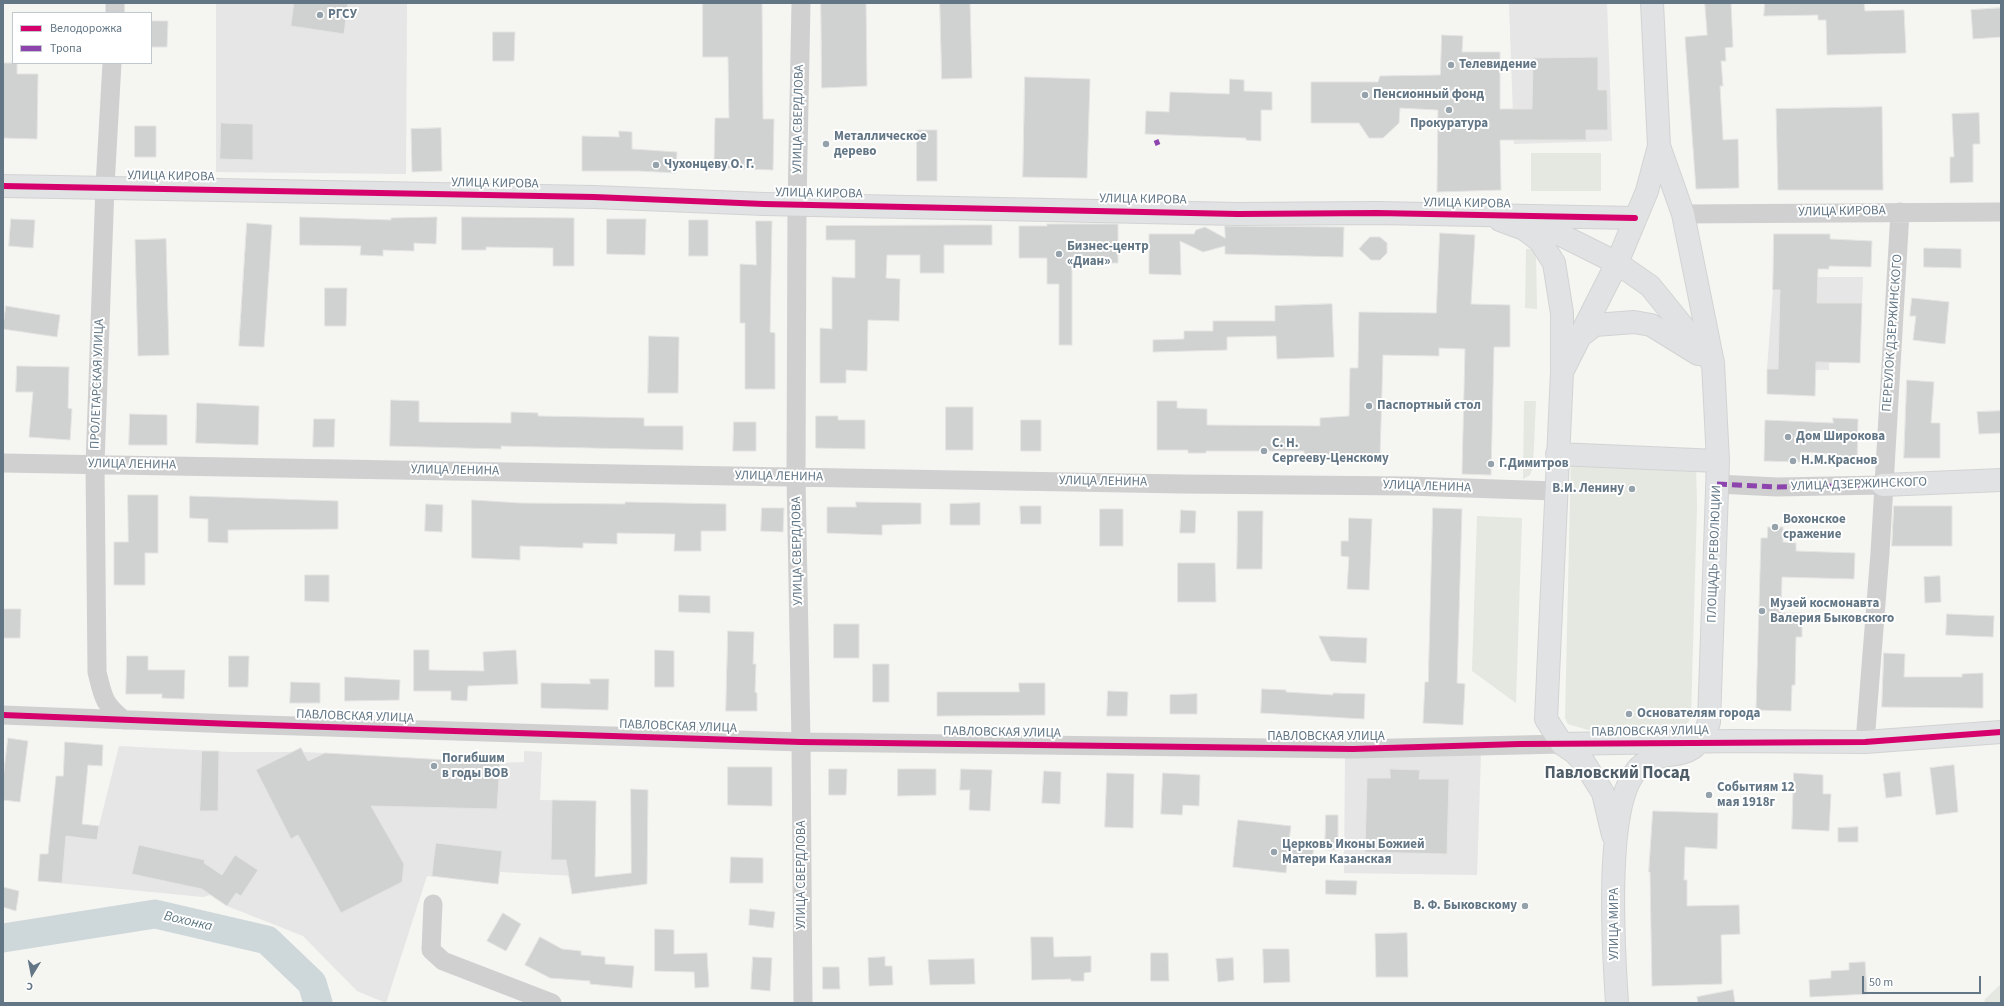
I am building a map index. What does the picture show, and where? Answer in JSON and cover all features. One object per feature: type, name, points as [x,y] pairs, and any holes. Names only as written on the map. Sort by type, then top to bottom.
[{"type":"street","name":"УЛИЦА СВЕРДЛОВА","points":[[801,3],[797,204],[796,477],[801,742],[803,1003]]},
{"type":"street","points":[[1562,372],[1617,263],[1647,191],[1659,146],[1652,3]]},
{"type":"street","name":"ПРОЛЕТАРСКАЯ УЛИЦА","points":[[112,64],[105,186],[95,464],[97,672],[102,694],[110,709],[124,720]]},
{"type":"street","name":"ПЛОЩАДЬ РЕВОЛЮЦИИ","points":[[1659,146],[1683,214],[1713,363],[1718,461],[1709,722],[1705,732],[1698,742]]},
{"type":"street","name":"УЛИЦА КИРОВА","points":[[3,186],[105,186],[594,197],[797,204],[1238,214],[1377,213],[1635,218]]},
{"type":"street","name":"ПЕРЕУЛОК ДЗЕРЖИНСКОГО","points":[[1865,742],[1900,212]]},
{"type":"street","name":"УЛИЦА КИРОВА","points":[[1683,214],[2001,212]]},
{"type":"street","points":[[1486,215],[1524,229],[1540,241],[1554,263],[1562,313],[1562,372],[1557,454],[1546,719],[1562,744],[1575,752],[1585,764],[1603,792],[1615,844]]},
{"type":"street","points":[[1524,217],[1617,263],[1650,286],[1713,363]]},
{"type":"street","points":[[1579,337],[1595,325],[1634,322],[1651,325],[1713,363]]},
{"type":"street","points":[[1557,454],[1718,461]]},
{"type":"street","name":"УЛИЦА ЛЕНИНА","points":[[3,464],[95,464],[796,477],[1408,486],[1556,492]]},
{"type":"street","name":"УЛИЦА ДЗЕРЖИНСКОГО","points":[[1717,484],[1777,487],[1883,485],[2001,480]]},
{"type":"street","name":"ПАВЛОВСКАЯ УЛИЦА","points":[[3,715],[801,742],[1353,749],[1698,742],[1865,742],[2001,732]]},
{"type":"street","points":[[1615,844],[1630,778],[1642,766],[1656,759],[1689,752],[1698,742]]},
{"type":"street","name":"УЛИЦА МИРА","points":[[1615,844],[1613,929],[1617,1003]]},
{"type":"street","points":[[433,904],[431,950],[443,961],[552,1003]]},
{"type":"shaded area","points":[[216,3],[407,3],[406,174],[216,172]]},
{"type":"shaded area","points":[[1509,3],[1607,3],[1612,141],[1514,144]]},
{"type":"shaded area","points":[[1531,153],[1601,153],[1601,191],[1531,191]]},
{"type":"shaded area","points":[[1526,249],[1533,249],[1536,255],[1537,309],[1525,308]]},
{"type":"shaded area","points":[[1774,277],[1863,277],[1862,303],[1834,303],[1833,336],[1829,338],[1829,370],[1767,369]]},
{"type":"shaded area","points":[[1524,401],[1536,401],[1533,467],[1530,475],[1523,479]]},
{"type":"shaded area","points":[[1571,456],[1696,462],[1697,507],[1691,716],[1686,724],[1679,729],[1672,731],[1588,730],[1568,724],[1565,718]]},
{"type":"shaded area","points":[[1477,516],[1522,518],[1516,703],[1472,671]]},
{"type":"shaded area","points":[[119,746],[231,752],[292,752],[301,748],[304,752],[500,763],[524,762],[524,751],[542,752],[540,800],[596,801],[594,877],[500,872],[498,884],[427,876],[386,1003],[357,991],[303,936],[227,906],[210,895],[203,897],[38,881],[40,854],[64,856],[66,836],[97,840],[99,826]]},
{"type":"shaded area","points":[[1481,753],[1477,875],[1344,873],[1345,756]]},
{"type":"shaded area","points":[[2000,985],[2001,1003],[1984,1003],[1985,999]]},
{"type":"building","name":"РГСУ","points":[[294,3],[348,3],[344,34],[291,26]]},
{"type":"building","points":[[703,3],[762,3],[763,119],[774,119],[773,170],[714,168],[715,118],[729,118],[728,57],[703,57]]},
{"type":"building","points":[[821,3],[866,3],[867,86],[822,88]]},
{"type":"building","points":[[940,3],[970,3],[972,78],[942,79]]},
{"type":"building","points":[[1705,3],[1731,3],[1733,47],[1725,48],[1726,61],[1721,61],[1723,86],[1720,86],[1723,140],[1738,139],[1739,188],[1696,189],[1685,37],[1707,35]]},
{"type":"building","points":[[1765,3],[1864,3],[1865,11],[1904,10],[1906,53],[1827,55],[1826,20],[1818,20],[1818,15],[1764,16]]},
{"type":"building","points":[[2001,8],[2001,37],[1973,39],[1971,10]]},
{"type":"building","points":[[152,21],[168,21],[167,47],[152,47]]},
{"type":"building","points":[[493,32],[515,32],[514,61],[493,61]]},
{"type":"building","points":[[1442,35],[1463,36],[1462,52],[1500,52],[1500,109],[1532,109],[1533,58],[1598,57],[1598,90],[1607,90],[1608,130],[1586,130],[1586,140],[1500,140],[1501,190],[1437,192],[1438,110],[1400,108],[1399,123],[1383,138],[1369,138],[1359,123],[1311,123],[1311,82],[1378,82],[1380,76],[1440,75]]},
{"type":"building","points":[[3,63],[12,63],[17,64],[17,74],[38,74],[37,139],[3,138]]},
{"type":"building","points":[[1025,77],[1090,79],[1087,178],[1023,177]]},
{"type":"building","points":[[1230,79],[1244,80],[1244,91],[1272,92],[1272,110],[1261,110],[1261,141],[1246,140],[1246,138],[1145,134],[1146,111],[1169,112],[1170,92],[1229,94]]},
{"type":"building","points":[[1882,107],[1883,190],[1778,190],[1776,109]]},
{"type":"building","points":[[1979,113],[1980,144],[1973,144],[1973,182],[1950,183],[1950,157],[1954,157],[1952,114]]},
{"type":"building","points":[[221,123],[253,124],[253,160],[220,159]]},
{"type":"building","points":[[135,126],[156,126],[156,157],[135,157]]},
{"type":"building","points":[[441,128],[442,171],[412,172],[411,129]]},
{"type":"building","points":[[917,130],[937,130],[937,181],[917,181]]},
{"type":"building","points":[[619,131],[632,132],[632,149],[677,152],[676,173],[639,171],[582,171],[582,136],[619,137]]},
{"type":"building","points":[[300,217],[391,220],[391,218],[437,217],[436,244],[414,243],[414,251],[383,250],[383,256],[360,255],[361,246],[300,245]]},
{"type":"building","points":[[462,217],[574,218],[574,266],[553,266],[553,248],[486,247],[486,250],[462,250]]},
{"type":"building","points":[[11,219],[35,220],[33,248],[9,246]]},
{"type":"building","points":[[607,219],[646,219],[645,255],[607,254]]},
{"type":"building","points":[[689,220],[708,220],[708,256],[689,256]]},
{"type":"building","points":[[756,221],[772,221],[770,332],[775,333],[775,389],[745,389],[745,323],[740,323],[740,264],[756,265]]},
{"type":"building","points":[[247,223],[272,225],[264,347],[239,346]]},
{"type":"building","points":[[1047,224],[1118,224],[1118,263],[1072,263],[1072,345],[1059,345],[1059,284],[1047,284],[1047,258],[1019,258],[1019,226],[1047,226]]},
{"type":"building","points":[[992,225],[992,245],[944,245],[944,273],[920,273],[920,255],[887,255],[886,278],[900,279],[899,321],[868,320],[867,371],[846,370],[846,383],[820,383],[820,328],[832,329],[832,277],[855,278],[855,240],[826,240],[826,226]]},
{"type":"building","points":[[1225,226],[1344,227],[1343,257],[1225,254],[1225,246],[1203,252],[1180,241],[1181,275],[1149,274],[1149,234],[1194,234],[1196,230],[1205,227],[1225,238]]},
{"type":"building","points":[[1440,233],[1475,235],[1471,304],[1510,305],[1510,347],[1494,347],[1491,475],[1462,474],[1465,349],[1439,348],[1439,356],[1383,355],[1380,456],[1304,454],[1304,451],[1206,451],[1206,453],[1188,453],[1188,450],[1157,450],[1157,401],[1177,401],[1177,408],[1207,409],[1207,425],[1320,426],[1320,418],[1349,416],[1350,368],[1358,368],[1359,312],[1436,313]]},
{"type":"building","points":[[1774,234],[1830,234],[1830,239],[1872,241],[1871,267],[1829,266],[1829,269],[1818,269],[1817,303],[1862,303],[1860,363],[1816,362],[1815,396],[1767,394],[1767,369],[1778,369],[1780,290],[1773,290]]},
{"type":"building","points":[[1370,237],[1380,237],[1387,243],[1387,253],[1380,260],[1371,260],[1359,249]]},
{"type":"building","points":[[166,239],[169,355],[138,356],[135,240]]},
{"type":"building","points":[[1924,248],[1961,249],[1961,268],[1924,267]]},
{"type":"building","points":[[325,288],[347,288],[346,326],[325,326]]},
{"type":"building","points":[[1912,298],[1949,302],[1945,344],[1913,340],[1916,316],[1910,316]]},
{"type":"building","points":[[1332,304],[1334,357],[1277,359],[1276,336],[1227,337],[1227,350],[1153,352],[1153,340],[1184,339],[1184,331],[1213,331],[1213,321],[1275,321],[1275,306]]},
{"type":"building","points":[[6,306],[60,315],[57,337],[3,329]]},
{"type":"building","points":[[649,336],[679,337],[678,393],[648,393]]},
{"type":"building","points":[[17,366],[69,367],[68,408],[72,409],[70,440],[29,437],[33,392],[16,392]]},
{"type":"building","points":[[1907,380],[1934,382],[1931,423],[1940,423],[1940,458],[1904,458]]},
{"type":"building","points":[[391,400],[419,401],[419,422],[511,423],[511,412],[538,413],[538,416],[644,418],[644,426],[683,426],[683,450],[501,446],[501,449],[390,446]]},
{"type":"building","points":[[197,403],[259,406],[258,445],[196,443]]},
{"type":"building","points":[[946,407],[973,407],[973,450],[946,450]]},
{"type":"building","points":[[2001,411],[2001,433],[1979,434],[1977,412]]},
{"type":"building","points":[[130,414],[167,415],[167,445],[129,445]]},
{"type":"building","points":[[816,416],[838,416],[838,420],[865,420],[865,449],[816,448]]},
{"type":"building","points":[[1833,418],[1858,419],[1857,465],[1832,464],[1832,454],[1801,452],[1800,462],[1764,461],[1765,420],[1833,423]]},
{"type":"building","points":[[314,419],[335,419],[334,447],[313,447]]},
{"type":"building","points":[[1021,420],[1041,420],[1041,451],[1021,451]]},
{"type":"building","points":[[734,422],[756,422],[756,451],[733,451]]},
{"type":"building","points":[[128,495],[158,495],[158,553],[145,553],[145,585],[114,585],[114,542],[128,542]]},
{"type":"building","points":[[190,496],[338,501],[338,529],[228,530],[228,543],[208,542],[208,519],[190,518]]},
{"type":"building","points":[[472,500],[520,503],[625,504],[625,502],[726,504],[726,531],[701,531],[701,551],[674,551],[675,534],[617,533],[617,544],[583,543],[583,548],[520,546],[520,560],[472,558]]},
{"type":"building","points":[[856,502],[921,503],[921,524],[882,525],[882,535],[827,533],[827,507],[856,507]]},
{"type":"building","points":[[980,503],[980,525],[950,525],[950,504]]},
{"type":"building","points":[[426,504],[443,505],[442,532],[425,531]]},
{"type":"building","points":[[1020,506],[1041,506],[1041,524],[1021,524]]},
{"type":"building","points":[[1894,506],[1952,506],[1952,546],[1892,546]]},
{"type":"building","points":[[762,508],[784,508],[783,532],[761,531]]},
{"type":"building","points":[[1433,508],[1462,509],[1457,683],[1465,684],[1463,725],[1423,723],[1425,682],[1428,682]]},
{"type":"building","points":[[1100,509],[1123,509],[1123,546],[1100,546]]},
{"type":"building","points":[[1181,510],[1196,511],[1195,533],[1180,533]]},
{"type":"building","points":[[1238,511],[1263,511],[1262,569],[1237,569]]},
{"type":"building","points":[[1349,518],[1372,519],[1369,590],[1347,589],[1349,557],[1341,556],[1341,541],[1348,541]]},
{"type":"building","points":[[1768,527],[1783,527],[1783,542],[1796,543],[1796,551],[1855,553],[1854,579],[1782,577],[1781,613],[1802,613],[1802,637],[1796,637],[1795,685],[1792,685],[1791,711],[1756,710],[1761,538],[1767,538]]},
{"type":"building","points":[[1178,563],[1215,563],[1216,602],[1178,602]]},
{"type":"building","points":[[305,575],[329,575],[329,602],[305,601]]},
{"type":"building","points":[[1940,576],[1941,602],[1925,603],[1924,577]]},
{"type":"building","points":[[679,595],[710,596],[710,613],[679,612]]},
{"type":"building","points":[[4,609],[21,609],[20,638],[4,638]]},
{"type":"building","points":[[1947,614],[1994,616],[1993,637],[1946,635]]},
{"type":"building","points":[[834,624],[859,624],[859,658],[834,658]]},
{"type":"building","points":[[728,631],[754,632],[753,664],[756,664],[755,692],[757,693],[757,711],[726,711]]},
{"type":"building","points":[[1319,636],[1367,638],[1366,663],[1331,661]]},
{"type":"building","points":[[414,650],[429,650],[429,670],[484,671],[483,652],[516,650],[518,684],[468,686],[467,701],[451,700],[451,691],[414,691]]},
{"type":"building","points":[[655,650],[674,651],[674,687],[655,687]]},
{"type":"building","points":[[1884,653],[1905,654],[1904,677],[1962,677],[1962,674],[1983,673],[1983,708],[1882,707]]},
{"type":"building","points":[[127,656],[148,656],[148,670],[185,670],[184,699],[162,698],[162,694],[126,694]]},
{"type":"building","points":[[229,656],[249,656],[248,687],[229,687]]},
{"type":"building","points":[[873,664],[889,664],[889,702],[873,702]]},
{"type":"building","points":[[345,677],[400,680],[399,700],[345,701]]},
{"type":"building","points":[[590,679],[609,679],[608,710],[541,708],[541,683],[590,684]]},
{"type":"building","points":[[291,682],[320,683],[320,703],[290,703]]},
{"type":"building","points":[[1019,683],[1045,683],[1045,715],[937,716],[937,692],[1019,692]]},
{"type":"building","points":[[1262,689],[1333,695],[1333,693],[1365,694],[1364,719],[1261,713]]},
{"type":"building","points":[[1108,691],[1128,692],[1127,716],[1107,716]]},
{"type":"building","points":[[1197,694],[1197,714],[1170,714],[1170,695]]},
{"type":"building","points":[[8,738],[28,741],[20,802],[3,800],[3,780]]},
{"type":"building","points":[[65,742],[103,745],[102,766],[88,765],[82,824],[99,826],[97,840],[66,836],[62,883],[38,881],[40,854],[48,854],[56,776],[63,776]]},
{"type":"building","points":[[301,748],[308,761],[325,753],[500,763],[497,809],[371,806],[404,864],[402,882],[341,913],[298,835],[291,839],[256,770]]},
{"type":"building","points":[[202,751],[219,751],[218,811],[200,811]]},
{"type":"building","points":[[1954,765],[1958,812],[1936,815],[1930,768]]},
{"type":"building","points":[[728,767],[772,767],[772,806],[728,805]]},
{"type":"building","points":[[829,769],[847,769],[846,795],[829,795]]},
{"type":"building","points":[[898,769],[936,769],[936,795],[898,796]]},
{"type":"building","points":[[961,769],[992,770],[990,811],[969,810],[970,790],[960,790]]},
{"type":"building","points":[[1390,769],[1420,770],[1419,779],[1449,779],[1447,854],[1365,852],[1367,778],[1390,778]]},
{"type":"building","points":[[1044,771],[1061,772],[1060,804],[1042,803]]},
{"type":"building","points":[[1900,772],[1902,796],[1886,798],[1883,774]]},
{"type":"building","points":[[1107,773],[1134,774],[1133,828],[1105,827]]},
{"type":"building","points":[[1163,773],[1200,775],[1199,806],[1183,805],[1182,815],[1161,814]]},
{"type":"building","points":[[1794,773],[1823,775],[1823,794],[1831,794],[1829,831],[1792,829]]},
{"type":"building","points":[[631,789],[648,790],[647,884],[572,894],[566,860],[551,860],[552,800],[596,801],[595,877],[631,873]]},
{"type":"building","points":[[1653,811],[1718,813],[1717,849],[1685,847],[1684,880],[1687,880],[1687,906],[1739,905],[1740,934],[1721,935],[1722,984],[1652,986],[1649,872]]},
{"type":"building","points":[[1326,815],[1338,815],[1338,850],[1325,850]]},
{"type":"building","name":"Церковь Иконы Божией Матери Казанская","points":[[1238,820],[1291,826],[1289,841],[1314,844],[1312,864],[1287,861],[1286,873],[1233,867]]},
{"type":"building","points":[[1858,827],[1858,842],[1838,842],[1838,828]]},
{"type":"building","points":[[436,843],[502,851],[498,884],[432,876]]},
{"type":"building","points":[[139,845],[205,860],[204,863],[222,875],[235,855],[258,870],[241,896],[236,893],[227,906],[202,889],[132,874]]},
{"type":"building","points":[[731,857],[763,858],[763,883],[730,883]]},
{"type":"building","points":[[1326,880],[1357,881],[1356,895],[1326,894]]},
{"type":"building","points":[[3,887],[19,891],[16,911],[3,907]]},
{"type":"building","points":[[750,909],[775,912],[773,928],[749,925]]},
{"type":"building","points":[[503,913],[521,924],[506,951],[487,941]]},
{"type":"building","points":[[655,929],[674,930],[674,954],[707,953],[709,987],[695,988],[694,972],[655,971]]},
{"type":"building","points":[[1407,933],[1408,977],[1376,977],[1375,934]]},
{"type":"building","points":[[540,937],[562,949],[581,951],[581,955],[605,957],[605,964],[634,966],[632,988],[590,984],[590,981],[550,978],[525,965]]},
{"type":"building","points":[[1031,937],[1053,937],[1054,957],[1091,956],[1091,972],[1084,973],[1084,981],[1071,981],[1071,979],[1032,980]]},
{"type":"building","points":[[1263,949],[1289,949],[1290,982],[1264,983]]},
{"type":"building","points":[[1151,953],[1168,953],[1169,981],[1151,981]]},
{"type":"building","points":[[753,957],[772,958],[770,991],[751,989]]},
{"type":"building","points":[[885,957],[885,966],[892,966],[893,985],[869,986],[868,958]]},
{"type":"building","points":[[1233,958],[1234,980],[1218,982],[1216,959]]},
{"type":"building","points":[[974,959],[975,984],[930,985],[928,960]]},
{"type":"building","points":[[1865,962],[1867,994],[1810,997],[1809,980],[1831,978],[1831,971],[1849,970],[1849,963]]},
{"type":"building","points":[[823,967],[839,967],[840,989],[823,989]]},
{"type":"building","points":[[1733,990],[1735,1003],[1698,1003],[1697,997]]},
{"type":"waterway","name":"Вохонка","points":[[3,938],[155,914],[267,940],[312,983],[318,1003]]},
{"type":"marked path","points":[[1156,140],[1158,145]]},
{"type":"marked path","points":[[1717,484],[1777,487],[1883,485]]},
{"type":"cycle path","points":[[3,186],[594,197],[764,204],[1238,214],[1377,213],[1635,218]]},
{"type":"cycle path","points":[[3,715],[233,724],[801,742],[1353,749],[1519,744],[1865,742],[2001,732]]},
{"type":"place","name":"РГСУ","points":[[320,15]]},
{"type":"place","name":"Телевидение","points":[[1451,65]]},
{"type":"place","name":"Пенсионный фонд","points":[[1365,95]]},
{"type":"place","name":"Прокуратура","points":[[1449,110]]},
{"type":"place","name":"Металлическое дерево","points":[[826,144]]},
{"type":"place","name":"Чухонцеву О. Г.","points":[[656,165]]},
{"type":"place","name":"Бизнес-центр «Диан»","points":[[1059,254]]},
{"type":"place","name":"Паспортный стол","points":[[1369,406]]},
{"type":"place","name":"Дом Широкова","points":[[1788,437]]},
{"type":"place","name":"С. Н. Сергееву-Ценскому","points":[[1264,451]]},
{"type":"place","name":"Н.М.Краснов","points":[[1793,461]]},
{"type":"place","name":"Г.Димитров","points":[[1491,464]]},
{"type":"place","name":"В.И. Ленину","points":[[1632,489]]},
{"type":"place","name":"Вохонское сражение","points":[[1775,527]]},
{"type":"place","name":"Музей космонавта Валерия Быковского","points":[[1762,611]]},
{"type":"place","name":"Основателям города","points":[[1629,714]]},
{"type":"place","name":"Погибшим в годы ВОВ","points":[[434,766]]},
{"type":"place","name":"Событиям 12 мая 1918г","points":[[1709,795]]},
{"type":"place","name":"Церковь Иконы Божией Матери Казанская","points":[[1274,852]]},
{"type":"place","name":"В. Ф. Быковскому","points":[[1525,906]]},
{"type":"district","name":"Павловский Посад","points":[[1617,774]]}]
